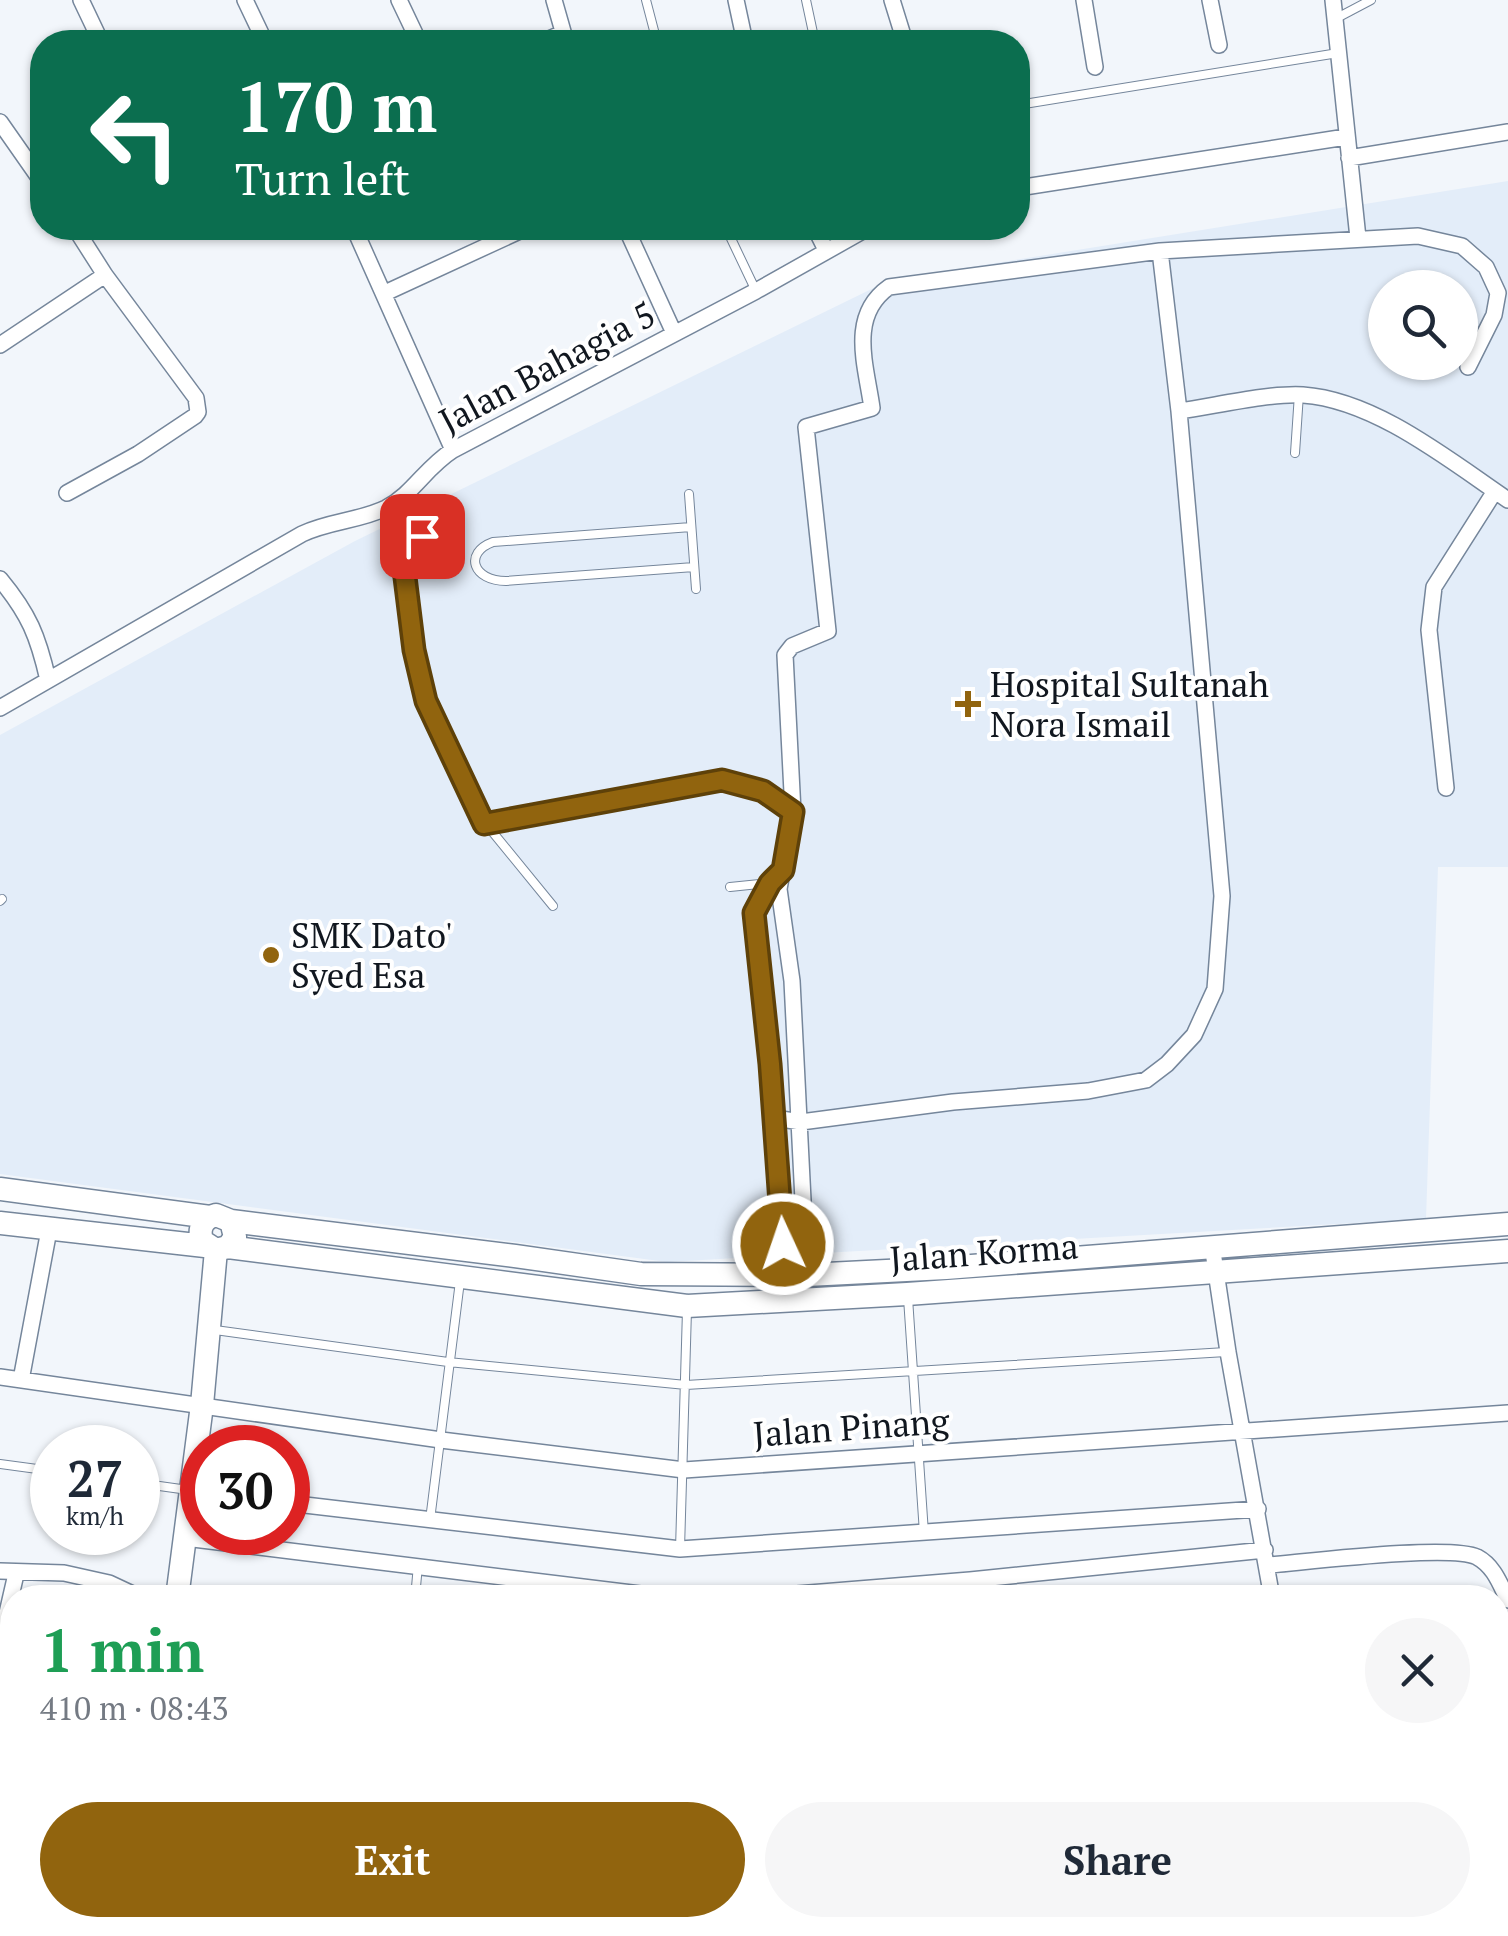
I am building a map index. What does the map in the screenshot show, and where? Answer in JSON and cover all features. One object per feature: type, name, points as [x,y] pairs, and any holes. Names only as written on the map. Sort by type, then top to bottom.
[{"type":"street","points":[[80,0],[95,30]]},
{"type":"street","points":[[245,0],[259,30]]},
{"type":"street","points":[[399,0],[413,30]]},
{"type":"street","points":[[554,0],[563,30]]},
{"type":"street","points":[[736,0],[743,30]]},
{"type":"street","points":[[892,0],[901,30]]},
{"type":"street","points":[[1084,0],[1095,67]]},
{"type":"street","points":[[1210,0],[1219,45]]},
{"type":"street","points":[[1334,0],[1358,238]]},
{"type":"street","points":[[2,127],[30,166]]},
{"type":"street","points":[[1350,158],[1508,132]]},
{"type":"street","points":[[1030,186],[1346,137]]},
{"type":"street","points":[[738,1273],[777,1257],[783,1244],[754,913],[783,870],[793,812],[785,655],[792,646],[828,631],[806,427],[872,408],[861,330],[869,306],[889,287],[1160,251],[1418,236],[1462,246],[1486,267],[1498,293],[1494,315],[1478,346]]},
{"type":"street","points":[[67,492],[138,454],[198,412],[196,398],[83,240]]},
{"type":"street","points":[[360,240],[452,450]]},
{"type":"street","points":[[385,294],[500,240]]},
{"type":"street","points":[[631,240],[674,333]]},
{"type":"street","points":[[821,240],[826,250]]},
{"type":"street","name":"Jalan Bahagia 5","points":[[0,708],[302,534],[390,506],[410,492],[430,466],[452,450],[756,291],[845,240]]},
{"type":"street","points":[[774,1118],[802,1122],[1146,1080],[1194,1035],[1215,989],[1222,896],[1180,411],[1160,251]]},
{"type":"street","points":[[0,344],[105,275]]},
{"type":"street","points":[[1180,411],[1299,394],[1334,399],[1365,410],[1502,496],[1434,588],[1428,630],[1446,788]]},
{"type":"street","points":[[0,579],[25,608],[38,638],[48,680]]},
{"type":"street","points":[[774,886],[792,981],[808,1286]]},
{"type":"street","points":[[771,1076],[798,1076]]},
{"type":"street","name":"Jalan Korma","points":[[0,1189],[641,1274],[738,1273],[808,1286],[908,1294],[1508,1251]]},
{"type":"street","points":[[201,1425],[216,1248],[200,1229],[220,1219]]},
{"type":"street","name":"Jalan Korma","points":[[0,1223],[687,1306],[946,1268],[1508,1224]]},
{"type":"street","points":[[20,1380],[49,1230]]},
{"type":"street","points":[[1212,1246],[1270,1585]]},
{"type":"street","name":"Jalan Pinang","points":[[0,1376],[441,1440],[684,1470],[1508,1412]]},
{"type":"street","points":[[310,1506],[680,1549],[1258,1509]]},
{"type":"street","points":[[310,1552],[573,1585]]},
{"type":"street","points":[[908,1585],[1267,1558],[1437,1552],[1475,1556],[1494,1570],[1501,1585]]},
{"type":"street","points":[[179,1585],[183,1555]]},
{"type":"street","points":[[8,1572],[64,1573],[113,1585]]},
{"type":"lane","points":[[646,0],[654,30]]},
{"type":"lane","points":[[806,0],[812,30]]},
{"type":"lane","points":[[1336,20],[1371,0]]},
{"type":"lane","points":[[1030,103],[1338,53]]},
{"type":"lane","points":[[732,240],[756,291]]},
{"type":"lane","points":[[1295,452],[1299,394]]},
{"type":"lane","points":[[689,494],[696,589]]},
{"type":"lane","points":[[691,526],[493,542],[477,553],[476,566],[480,576],[490,581],[694,567]]},
{"type":"lane","points":[[438,534],[412,540],[404,550],[414,650],[426,701],[484,824],[553,906]]},
{"type":"lane","points":[[484,824],[722,780],[763,791],[793,812]]},
{"type":"lane","points":[[730,887],[774,886]]},
{"type":"lane","points":[[430,1522],[460,1276]]},
{"type":"lane","points":[[908,1294],[924,1533]]},
{"type":"lane","points":[[680,1549],[687,1306]]},
{"type":"lane","points":[[210,1329],[448,1362],[686,1386],[1228,1352]]},
{"type":"lane","points":[[0,1464],[30,1469]]},
{"type":"lane","points":[[416,1585],[418,1565]]},
{"type":"shaded area","name":"Hospital Sultanah Nora Ismail","points":[[1508,181],[1508,867],[1438,867],[1426,1219],[667,1262],[0,1174],[0,735],[355,541],[890,280]]},
{"type":"place","name":"Hospital Sultanah Nora Ismail","points":[[968,704]]},
{"type":"place","name":"SMK Dato' Syed Esa","points":[[271,955]]},
{"type":"route","points":[[422,536],[404,550],[403,561],[414,650],[426,701],[484,824],[722,780],[763,791],[793,812],[783,870],[770,883],[754,913],[783,1244]]}]
